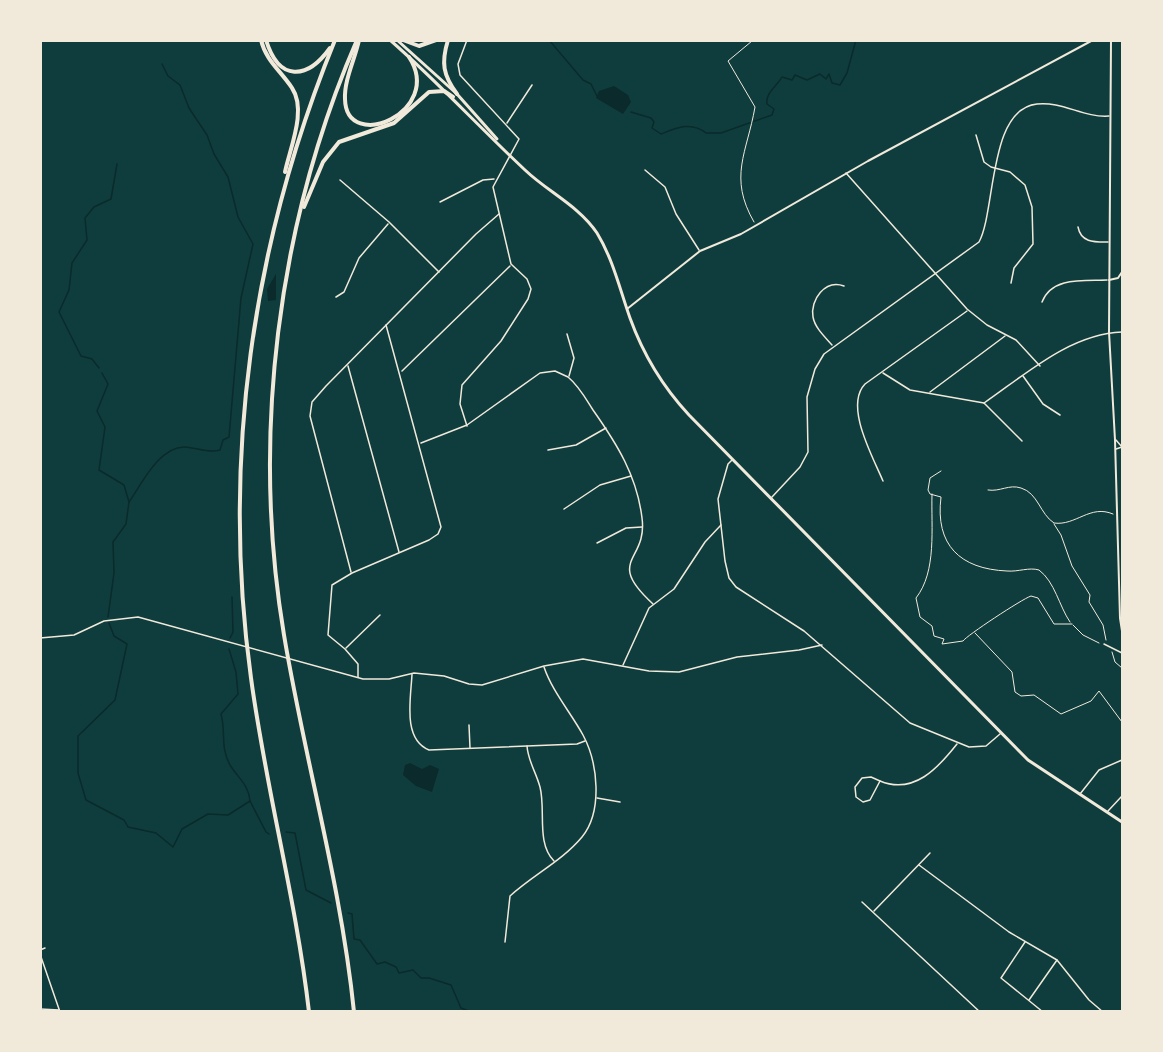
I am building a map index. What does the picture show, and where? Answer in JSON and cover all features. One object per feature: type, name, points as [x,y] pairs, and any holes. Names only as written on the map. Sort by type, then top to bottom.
[{"type":"highway","points":[[264,40],[278,63],[287,70],[297,72],[314,67],[335,42]]},
{"type":"highway","points":[[264,40],[270,61],[293,89],[297,103],[296,123],[256,315],[243,416],[239,530],[248,656],[309,1011]]},
{"type":"highway","points":[[358,40],[345,96],[349,113],[362,124],[372,126],[386,123],[398,116],[407,105],[417,90],[419,80],[409,57]]},
{"type":"highway","points":[[354,1011],[336,885],[287,652],[274,542],[272,440],[280,325],[299,222],[326,123],[358,40]]},
{"type":"highway","points":[[404,40],[422,46],[436,40]]},
{"type":"highway","points":[[448,40],[443,59],[444,72],[455,96]]},
{"type":"highway","points":[[279,201],[301,129],[335,42]]},
{"type":"highway","points":[[299,222],[323,162],[339,142],[394,123],[429,92],[444,91],[455,96]]},
{"type":"main road","points":[[390,40],[455,96]]},
{"type":"main road","points":[[397,40],[455,96],[532,177],[576,210],[592,227],[606,251],[643,350],[665,386],[732,459],[1028,760],[1122,822]]},
{"type":"street","points":[[467,40],[458,64],[460,75],[519,139],[493,188],[511,264],[529,282],[530,294],[501,341],[462,385],[460,404],[467,426]]},
{"type":"street","points":[[627,309],[700,251],[755,225],[846,173],[1093,40]]},
{"type":"street","points":[[1111,40],[1109,332],[1116,449],[1122,631]]},
{"type":"street","points":[[506,124],[532,85]]},
{"type":"street","points":[[771,499],[801,468],[807,455],[807,397],[816,369],[833,345],[974,247],[982,236],[995,168],[1009,125],[1022,110],[1032,105],[1048,103],[1090,116],[1109,116]]},
{"type":"street","points":[[976,135],[983,159],[995,168],[1020,179],[1029,193],[1032,207],[1033,244],[1014,268],[1011,283]]},
{"type":"street","points":[[645,170],[665,187],[676,214],[700,251]]},
{"type":"street","points":[[846,173],[969,310],[987,325],[1022,345],[1040,366]]},
{"type":"street","points":[[441,202],[483,180],[496,179]]},
{"type":"street","points":[[340,180],[389,222],[440,272]]},
{"type":"street","points":[[352,573],[309,412],[315,399],[347,365],[476,234],[499,214]]},
{"type":"street","points":[[336,297],[344,292],[362,254],[389,222]]},
{"type":"street","points":[[1077,227],[1080,235],[1086,240],[1108,242]]},
{"type":"street","points":[[401,372],[511,264]]},
{"type":"street","points":[[1042,302],[1048,292],[1059,284],[1109,280],[1118,278],[1122,272]]},
{"type":"street","points":[[833,345],[816,325],[813,307],[817,297],[825,288],[836,284],[844,286]]},
{"type":"street","points":[[883,481],[865,439],[856,405],[861,388],[969,310]]},
{"type":"street","points":[[357,678],[358,664],[328,635],[329,595],[334,582],[429,540],[438,534],[441,527],[401,372],[386,325]]},
{"type":"street","points":[[984,403],[1070,345],[1109,332],[1122,332]]},
{"type":"street","points":[[567,334],[574,358],[568,377]]},
{"type":"street","points":[[929,393],[1007,335]]},
{"type":"street","points":[[347,365],[399,553]]},
{"type":"street","points":[[420,444],[467,426],[540,373],[555,371],[568,377],[623,453],[632,476],[642,527],[629,571],[634,586],[653,604]]},
{"type":"street","points":[[882,372],[910,390],[984,403],[1022,441]]},
{"type":"street","points":[[1023,376],[1043,404],[1060,415]]},
{"type":"street","points":[[549,450],[576,445],[606,428]]},
{"type":"street","points":[[1115,440],[1122,447],[1116,449]]},
{"type":"street","points":[[732,459],[728,464],[719,494],[725,561],[732,583],[822,645],[902,717],[958,743],[982,747],[1000,733]]},
{"type":"street","points":[[564,509],[601,484],[632,476]]},
{"type":"street","points":[[622,666],[653,604],[674,589],[705,542],[721,525]]},
{"type":"street","points":[[597,543],[626,528],[642,527]]},
{"type":"street","points":[[345,649],[380,615]]},
{"type":"street","points":[[40,638],[74,635],[104,621],[127,616],[138,617],[357,678],[389,680],[412,673],[449,677],[474,685],[489,683],[544,666],[583,659],[649,671],[686,671],[737,657],[822,645]]},
{"type":"street","points":[[1105,645],[1122,652]]},
{"type":"street","points":[[1119,650],[1122,647]]},
{"type":"street","points":[[505,942],[510,896],[555,862],[584,834],[596,798],[596,780],[586,741],[544,666]]},
{"type":"street","points":[[412,673],[410,726],[417,741],[429,750],[577,744],[586,741]]},
{"type":"street","points":[[469,725],[470,749]]},
{"type":"street","points":[[879,781],[868,802],[863,802],[856,797],[855,786],[862,778],[871,777],[895,784],[922,779],[938,768],[958,743]]},
{"type":"street","points":[[527,745],[530,764],[540,787],[546,848],[555,862]]},
{"type":"street","points":[[1079,794],[1099,770],[1122,760]]},
{"type":"street","points":[[1107,812],[1122,796]]},
{"type":"street","points":[[596,798],[620,802]]},
{"type":"street","points":[[873,911],[930,853]]},
{"type":"street","points":[[919,865],[1024,942],[1058,960],[1089,1000],[1103,1011]]},
{"type":"street","points":[[862,902],[980,1011]]},
{"type":"street","points":[[1024,942],[1001,978],[1043,1011]]},
{"type":"street","points":[[40,950],[45,948]]},
{"type":"street","points":[[40,954],[60,1011],[40,1008]]},
{"type":"street","points":[[1028,1001],[1058,960]]},
{"type":"path","points":[[706,40],[753,41]]},
{"type":"path","points":[[753,41],[728,61],[755,107],[739,176],[744,204],[755,225]]},
{"type":"path","points":[[941,471],[929,480],[928,490],[941,497],[941,527],[956,555],[984,568],[1009,571],[1039,570],[1050,580],[1056,599],[1071,624],[1083,635],[1105,645]]},
{"type":"path","points":[[988,490],[998,491],[1013,487],[1024,489],[1037,501],[1061,535],[1077,574],[1090,595],[1089,603],[1102,625],[1105,645]]},
{"type":"path","points":[[932,494],[931,564],[926,586],[916,598],[922,619],[932,626],[934,636],[944,639],[942,644],[963,641],[967,635],[1031,596],[1038,598],[1054,624],[1071,624]]},
{"type":"path","points":[[1052,522],[1069,523],[1094,511],[1118,515]]},
{"type":"path","points":[[974,632],[1012,672],[1014,691],[1021,696],[1034,695],[1039,700],[1049,703],[1052,709],[1061,714],[1091,701],[1099,691],[1122,722]]},
{"type":"path","points":[[1112,647],[1113,658],[1122,668]]},
{"type":"water","points":[[614,86],[628,95],[631,102],[623,114],[596,98],[599,91]]},
{"type":"water","points":[[276,274],[276,300],[268,301],[267,289]]},
{"type":"water","points":[[410,763],[422,769],[430,765],[439,769],[432,792],[416,786],[403,775],[405,765]]},
{"type":"waterway","points":[[549,40],[583,80],[591,84],[597,96]]},
{"type":"waterway","points":[[631,112],[651,118],[654,122],[652,128],[661,134],[689,126],[706,133],[721,133],[772,115],[774,109],[767,104],[767,100],[782,77],[792,80],[795,75],[807,80],[820,74],[826,79],[829,74],[832,83],[840,85],[847,73],[856,40]]},
{"type":"waterway","points":[[129,502],[152,468],[167,453],[184,447],[220,450],[223,440],[229,437],[241,298],[253,244],[238,217],[228,177],[214,154],[207,135],[189,108],[180,85],[168,76],[162,64]]},
{"type":"waterway","points":[[99,368],[92,359],[81,356],[59,312],[69,290],[72,263],[87,240],[85,218],[94,207],[111,199],[117,164]]},
{"type":"waterway","points":[[102,373],[108,384],[97,411],[105,427],[99,470],[124,485],[129,502],[126,524],[113,542],[114,573],[108,617]]},
{"type":"waterway","points":[[230,638],[233,632],[232,597]]},
{"type":"waterway","points":[[109,623],[114,636],[127,644],[115,700],[78,736],[78,773],[86,800],[124,820],[128,827],[156,833],[173,847],[182,829],[208,814],[228,815],[250,801],[269,834]]},
{"type":"waterway","points":[[229,649],[236,672],[238,694],[221,714],[224,746],[230,765],[245,786],[250,801]]},
{"type":"waterway","points":[[286,832],[295,833],[306,890],[331,903]]},
{"type":"waterway","points":[[348,913],[352,914],[354,939],[360,940],[377,964],[385,962],[396,967],[399,973],[413,970],[421,978],[429,978],[451,985],[461,1008],[471,1012]]}]
